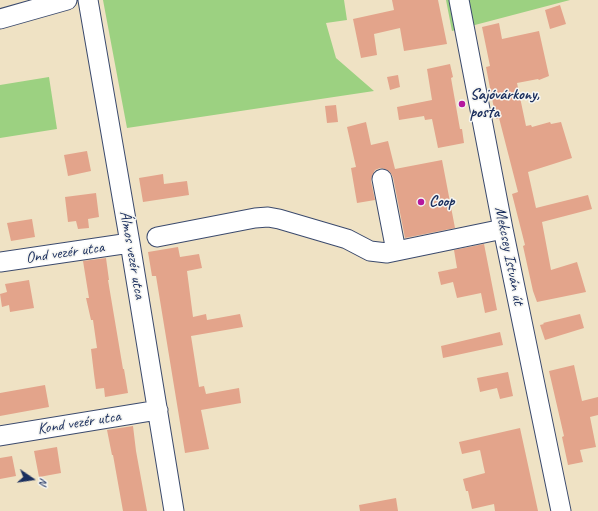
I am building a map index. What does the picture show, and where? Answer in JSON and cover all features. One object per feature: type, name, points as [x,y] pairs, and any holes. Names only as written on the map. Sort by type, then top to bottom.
[{"type":"street","points":[[0,19],[67,0]]},
{"type":"street","name":"Álmos vezér utca","points":[[88,0],[174,511]]},
{"type":"street","name":"Mekcsey István út","points":[[459,0],[503,229],[561,511]]},
{"type":"street","points":[[382,178],[396,251]]},
{"type":"street","points":[[157,237],[255,218],[268,217],[346,239],[370,251],[387,253],[503,229]]},
{"type":"street","name":"Ond vezér utca","points":[[0,262],[130,243]]},
{"type":"street","name":"Kond vezér utca","points":[[0,436],[158,410]]},
{"type":"green space","points":[[103,0],[344,0],[347,20],[326,23],[336,58],[374,91],[127,128]]},
{"type":"green space","points":[[446,0],[570,0],[452,31]]},
{"type":"green space","points":[[49,77],[57,129],[0,138],[0,85]]},
{"type":"building","points":[[392,0],[438,0],[447,44],[404,51],[400,28],[374,34],[377,55],[361,58],[353,19],[394,10]]},
{"type":"building","points":[[560,5],[566,24],[550,29],[545,10]]},
{"type":"building","points":[[499,23],[502,39],[539,31],[549,76],[539,80],[517,83],[526,126],[531,125],[532,127],[550,122],[551,124],[561,122],[572,158],[528,172],[536,208],[588,195],[592,209],[542,222],[551,270],[577,262],[586,292],[537,302],[533,291],[523,246],[525,245],[512,194],[518,192],[499,118],[496,119],[486,67],[490,66],[482,27]]},
{"type":"building","points":[[450,64],[460,129],[462,129],[464,143],[438,148],[432,119],[425,120],[424,116],[399,120],[397,107],[432,100],[427,69]]},
{"type":"building","points":[[398,75],[400,87],[390,90],[387,77]]},
{"type":"building","points":[[336,105],[338,122],[327,123],[325,106]]},
{"type":"building","name":"Coop","points":[[366,122],[371,145],[388,141],[395,169],[442,160],[455,228],[405,238],[393,177],[390,172],[385,169],[380,168],[375,170],[372,176],[371,181],[375,200],[357,203],[351,168],[356,167],[347,127]]},
{"type":"building","points":[[87,151],[91,171],[68,176],[64,155]]},
{"type":"building","points":[[163,174],[164,184],[187,181],[189,195],[143,202],[139,178]]},
{"type":"building","points":[[96,193],[99,217],[88,219],[89,228],[78,229],[76,221],[68,222],[65,197]]},
{"type":"building","points":[[32,219],[35,237],[11,241],[7,223]]},
{"type":"building","points":[[484,244],[497,310],[485,313],[481,293],[457,298],[453,282],[441,285],[438,272],[457,268],[454,250]]},
{"type":"building","points":[[178,247],[180,257],[199,254],[202,268],[187,271],[193,317],[206,314],[207,320],[240,314],[243,327],[191,336],[199,387],[204,386],[206,394],[239,388],[241,403],[201,410],[209,449],[185,453],[156,276],[152,276],[148,252]]},
{"type":"building","points":[[106,258],[108,280],[128,393],[105,397],[104,388],[96,389],[91,349],[97,348],[93,320],[91,320],[86,298],[89,298],[83,261]]},
{"type":"building","points":[[29,280],[34,308],[10,312],[9,305],[2,307],[0,294],[7,292],[5,284]]},
{"type":"building","points":[[580,314],[584,328],[545,340],[540,325]]},
{"type":"building","points":[[500,332],[503,345],[443,358],[441,346]]},
{"type":"building","points":[[574,365],[582,401],[598,397],[598,415],[590,417],[596,447],[580,450],[583,462],[568,465],[562,437],[564,436],[549,371]]},
{"type":"building","points":[[508,372],[513,396],[500,399],[497,388],[480,392],[477,378]]},
{"type":"building","points":[[45,385],[49,407],[0,416],[0,393]]},
{"type":"building","points":[[133,426],[147,511],[123,511],[107,430]]},
{"type":"building","points":[[520,428],[538,511],[495,511],[494,504],[472,509],[468,491],[466,491],[463,479],[485,473],[480,450],[462,454],[459,442]]},
{"type":"building","points":[[57,447],[61,473],[39,477],[34,451]]},
{"type":"building","points":[[12,456],[16,476],[0,479],[0,458]]},
{"type":"building","points":[[396,498],[398,511],[360,511],[359,505]]},
{"type":"place","name":"Sajóvárkony, posta","points":[[462,104]]},
{"type":"place","name":"Coop","points":[[421,202]]}]
